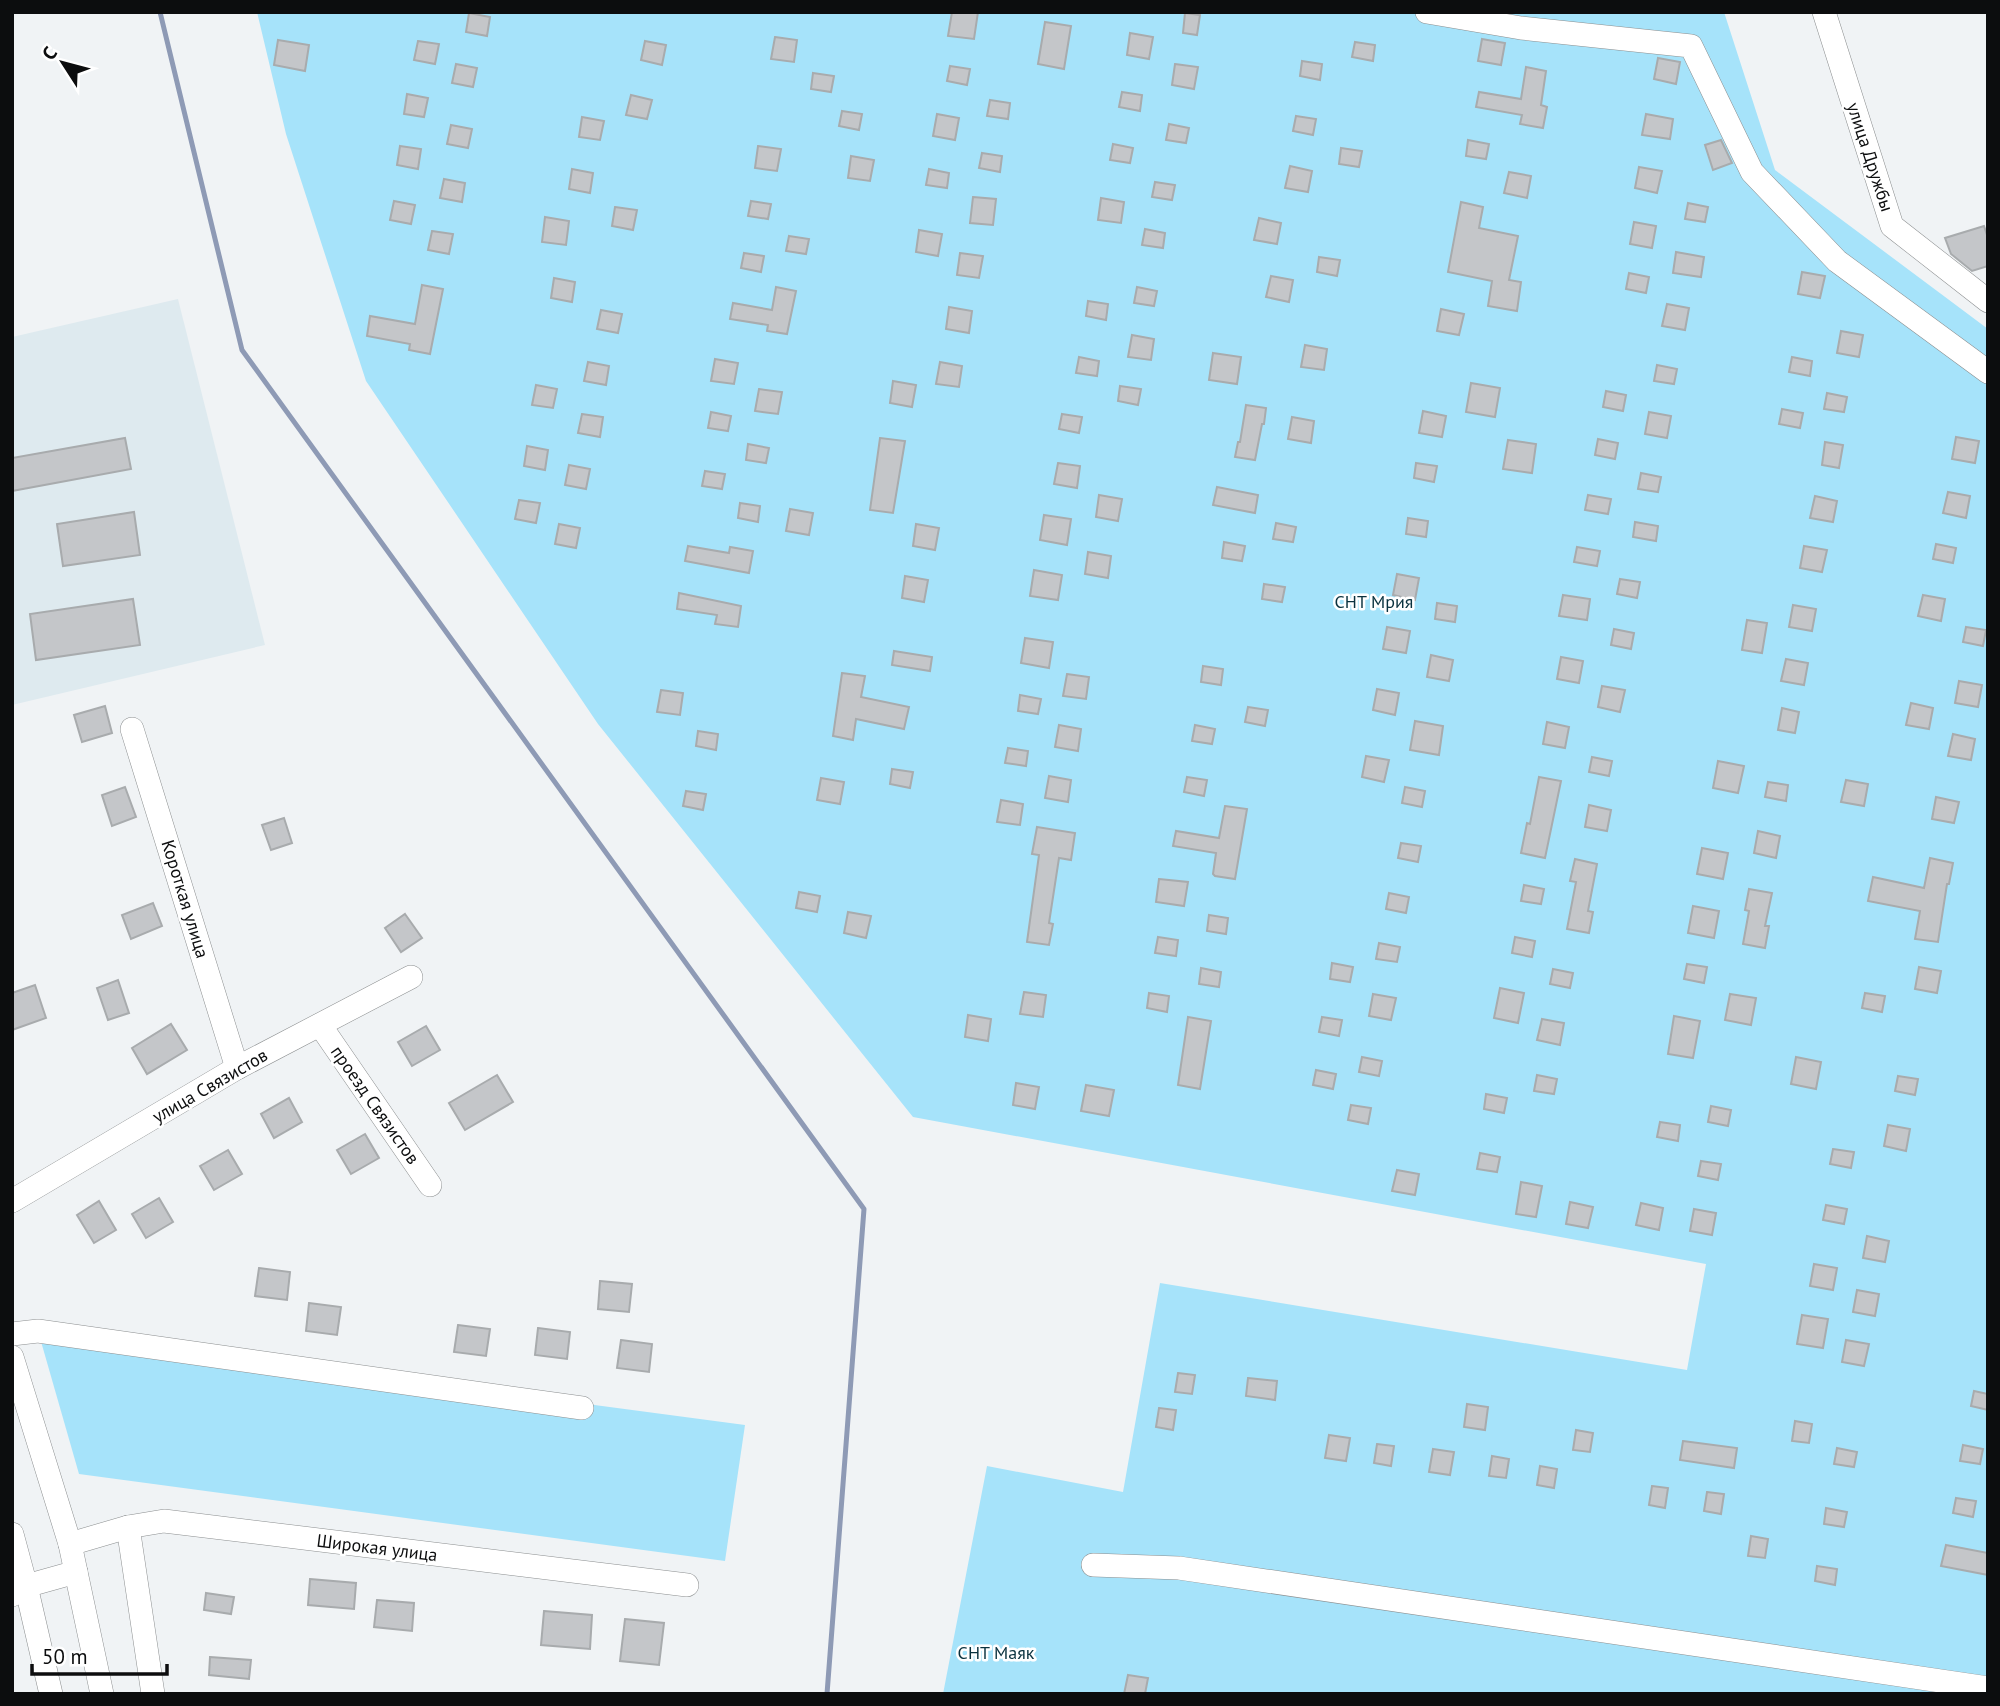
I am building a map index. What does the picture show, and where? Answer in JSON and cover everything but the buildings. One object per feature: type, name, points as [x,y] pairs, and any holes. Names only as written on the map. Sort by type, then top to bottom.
[{"type":"street","points":[[1427,12],[1521,28],[1691,47],[1752,172],[1837,261],[1988,372]]},
{"type":"street","name":"улица Дружбы","points":[[1824,12],[1892,226],[1988,301]]},
{"type":"street","name":"Короткая улица","points":[[132,729],[237,1068]]},
{"type":"street","name":"улица Связистов","points":[[12,1201],[237,1068],[411,976]]},
{"type":"street","name":"проезд Связистов","points":[[320,1024],[430,1185]]},
{"type":"street","points":[[12,1334],[38,1331],[582,1408]]},
{"type":"street","points":[[12,1357],[70,1544],[102,1694]]},
{"type":"street","name":"Широкая улица","points":[[70,1544],[128,1527],[164,1521],[687,1585]]},
{"type":"street","points":[[128,1527],[153,1694]]},
{"type":"street","points":[[12,1534],[19,1590],[51,1694]]},
{"type":"street","points":[[1093,1565],[1192,1570],[1988,1688]]},
{"type":"street","points":[[19,1590],[76,1572]]},
{"type":"shaded area","points":[[178,299],[265,645],[12,705],[12,337]]},
{"type":"green space","name":"СНТ Мрия","points":[[257,12],[1724,12],[1775,170],[1988,329],[1988,1694],[943,1694],[987,1466],[1123,1492],[1160,1283],[1687,1370],[1706,1264],[913,1117],[598,724],[366,381],[286,134]]},
{"type":"green space","points":[[38,1331],[745,1425],[725,1561],[79,1474]]},
{"type":"waterway","points":[[160,12],[242,350],[864,1209],[827,1694]]},
{"type":"park label","name":"СНТ Маяк","points":[[996,1653]]}]
